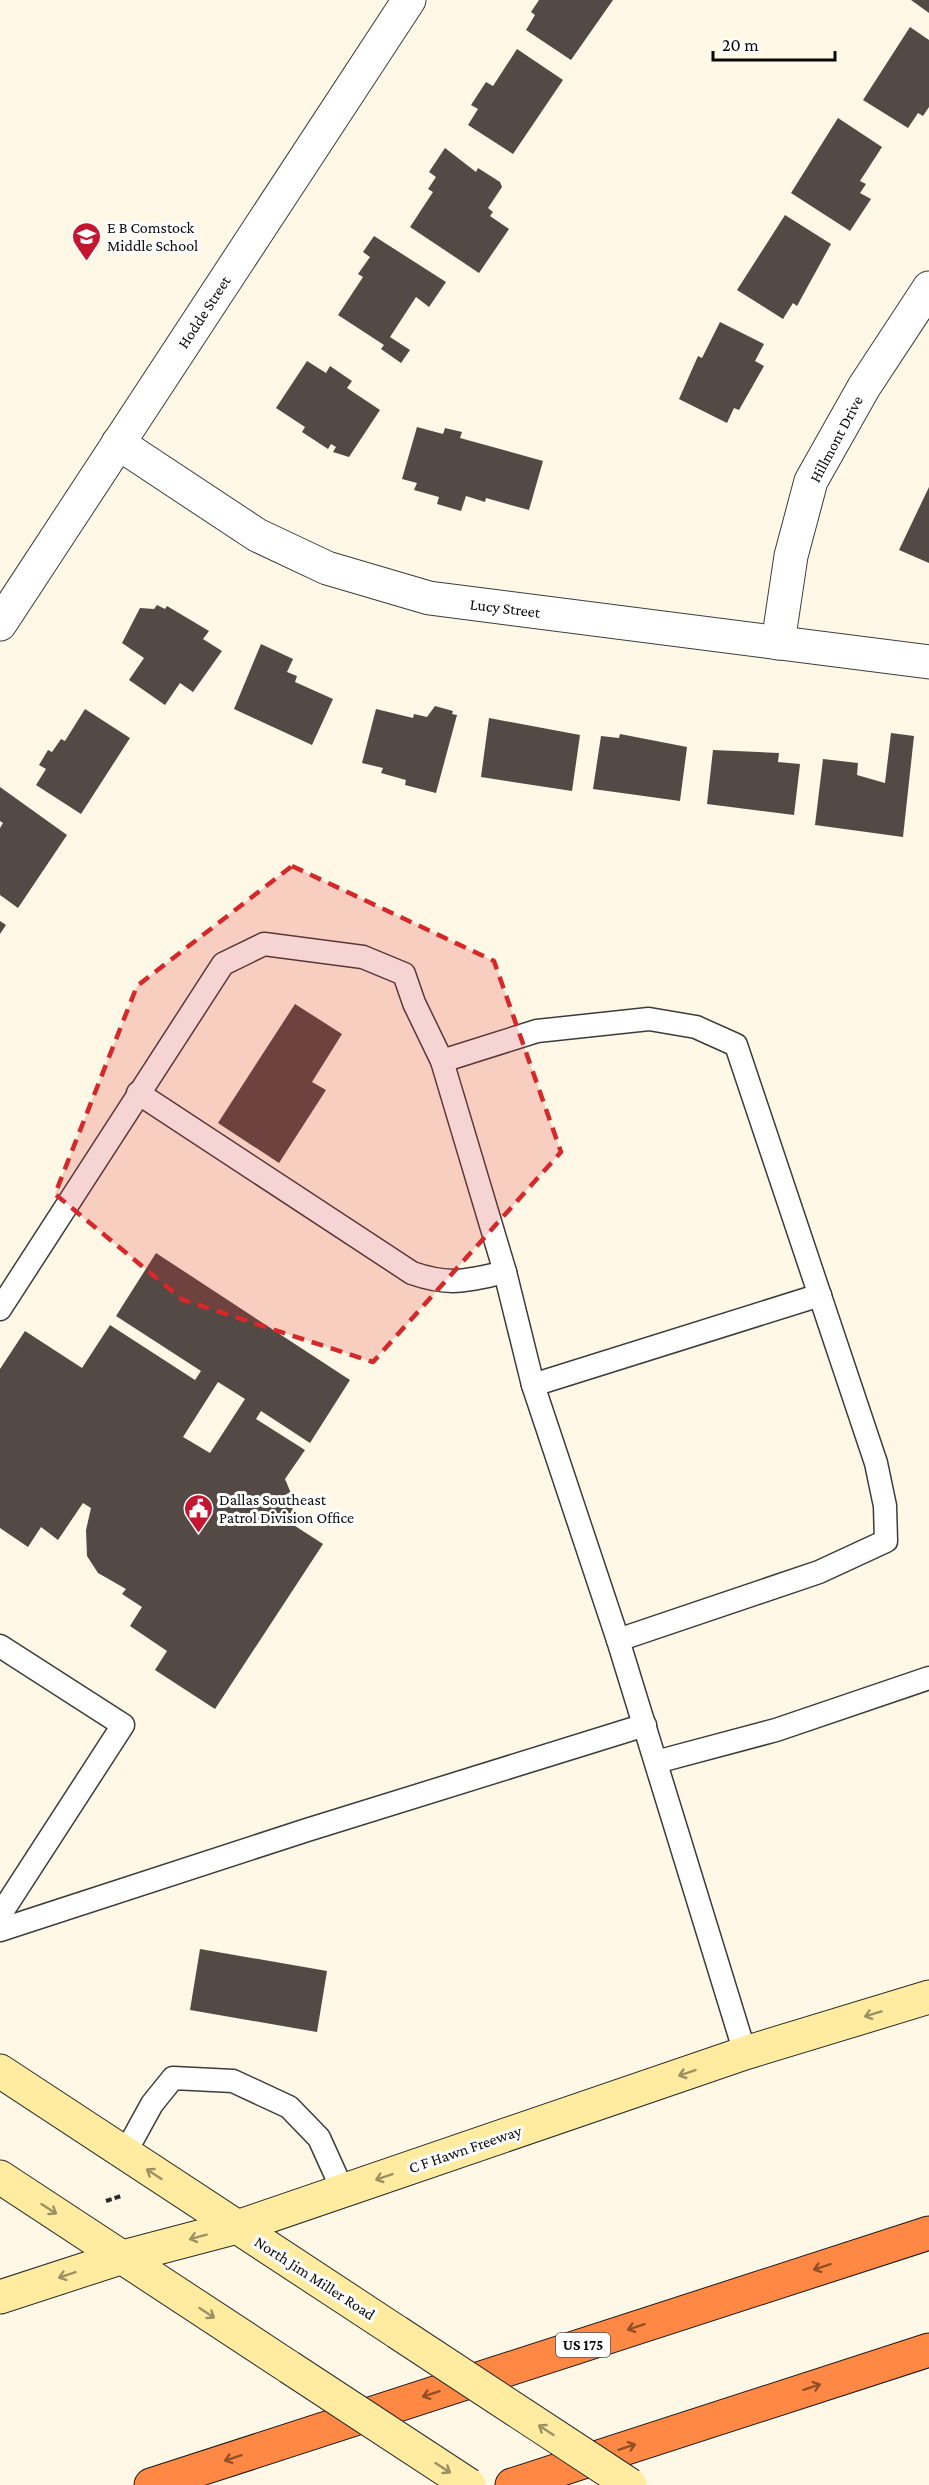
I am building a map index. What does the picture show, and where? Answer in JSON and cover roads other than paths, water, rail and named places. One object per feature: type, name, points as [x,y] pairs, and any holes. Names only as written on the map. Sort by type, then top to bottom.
[{"type":"highway","name":"US 175","points":[[151,2485],[929,2234]]},
{"type":"highway","points":[[512,2485],[929,2350]]},
{"type":"main road","name":"C F Hawn Freeway","points":[[0,2297],[123,2257],[237,2227],[746,2053],[929,1997]]},
{"type":"main road","name":"North Jim Miller Road","points":[[0,2072],[630,2485]]},
{"type":"main road","points":[[0,2177],[469,2485]]},
{"type":"street","name":"Hodde Street","points":[[0,624],[409,0]]},
{"type":"street","name":"Hillmont Drive","points":[[778,643],[791,556],[812,480],[864,387],[929,288]]},
{"type":"street","name":"Lucy Street","points":[[118,443],[257,535],[327,568],[429,598],[929,662]]},
{"type":"lane","points":[[0,1309],[223,964],[264,944],[363,957],[404,974],[414,1004],[442,1061],[505,1272],[533,1385],[618,1640],[746,2053]]},
{"type":"lane","points":[[442,1061],[537,1031],[649,1019],[696,1027],[736,1045],[876,1463],[885,1506],[886,1541],[819,1572],[618,1640]]},
{"type":"lane","points":[[138,1094],[412,1273],[435,1281],[462,1283],[505,1272]]},
{"type":"lane","points":[[533,1385],[820,1295]]},
{"type":"lane","points":[[0,1646],[123,1725],[0,1915]]},
{"type":"lane","points":[[656,1762],[776,1730],[929,1678]]},
{"type":"lane","points":[[0,1930],[307,1830],[645,1725]]},
{"type":"lane","points":[[124,2155],[152,2104],[173,2078],[234,2081],[289,2107],[319,2138],[343,2191]]},
{"type":"place","name":"E B Comstock Middle School","points":[[86,262]]},
{"type":"place","name":"Dallas Southeast Patrol Division Office","points":[[198,1534]]}]
